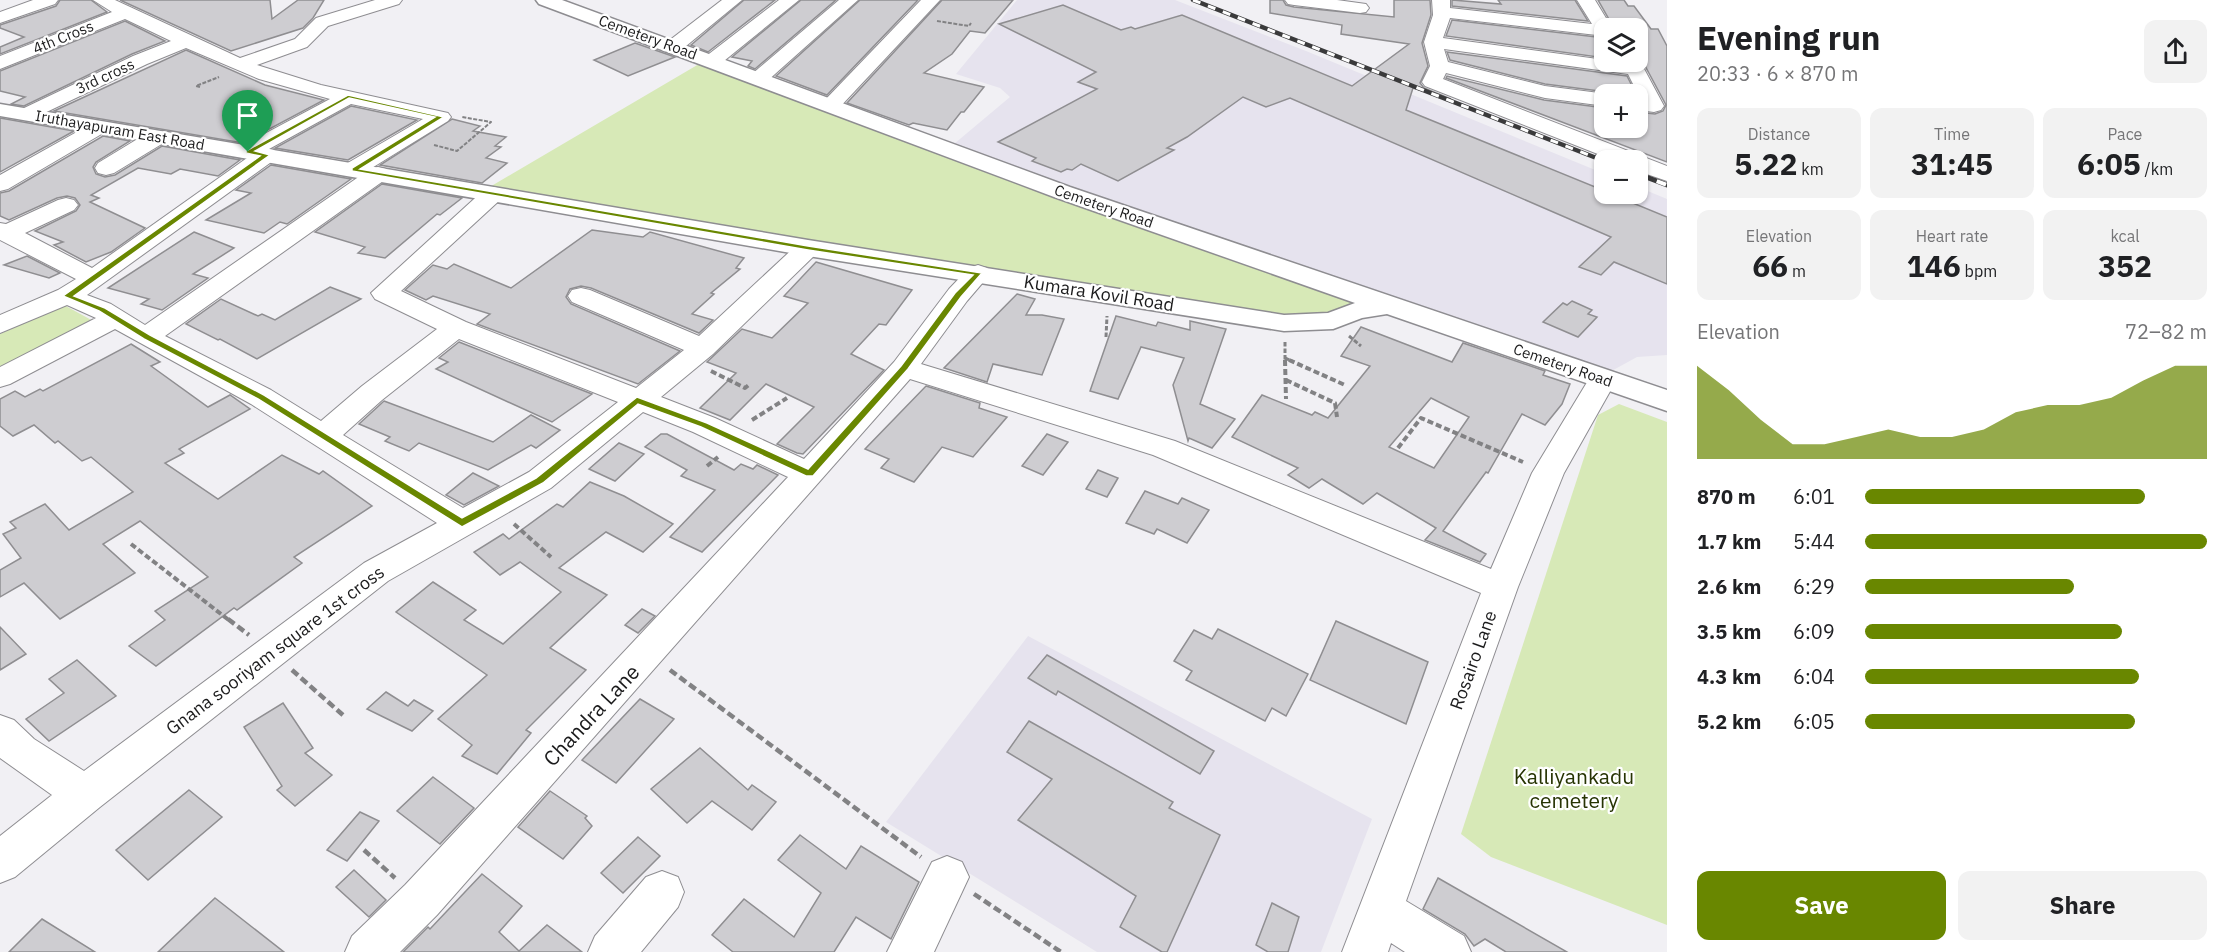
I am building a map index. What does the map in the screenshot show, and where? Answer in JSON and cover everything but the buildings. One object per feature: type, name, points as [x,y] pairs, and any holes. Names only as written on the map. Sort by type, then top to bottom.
[{"type":"main road","name":"Cemetery Road","points":[[544,0],[1062,192],[1667,401]]},
{"type":"main road","name":"Iruthayapuram East Road","points":[[0,110],[808,248]]},
{"type":"main road","name":"Kumara Kovil Road","points":[[808,248],[1284,323],[1333,321],[1355,311],[1389,305]]},
{"type":"street","points":[[0,18],[49,0]]},
{"type":"street","points":[[102,0],[185,42],[239,65],[348,96],[441,117],[147,337]]},
{"type":"street","points":[[239,65],[301,43],[322,22],[393,0]]},
{"type":"street","points":[[673,47],[733,0]]},
{"type":"street","points":[[712,61],[790,0]]},
{"type":"street","points":[[759,78],[849,0]]},
{"type":"street","points":[[831,105],[931,0]]},
{"type":"street","points":[[1294,0],[1360,8]]},
{"type":"street","points":[[1586,0],[1597,18]]},
{"type":"street","points":[[1594,29],[1441,6],[1433,42],[1440,66],[1432,82],[1605,150]]},
{"type":"street","name":"4th Cross","points":[[0,63],[126,12]]},
{"type":"street","name":"3rd cross","points":[[27,114],[140,60],[185,42]]},
{"type":"street","points":[[1433,42],[1635,69],[1643,84]]},
{"type":"street","points":[[1440,66],[1545,92],[1594,99]]},
{"type":"street","points":[[1648,94],[1654,106],[1648,105]]},
{"type":"street","points":[[0,325],[68,296],[94,279],[257,154],[348,96]]},
{"type":"street","points":[[0,184],[98,128]]},
{"type":"street","points":[[106,168],[157,137]]},
{"type":"street","points":[[1648,167],[1667,174]]},
{"type":"street","points":[[493,194],[384,293],[456,328],[602,384],[728,436],[809,474]]},
{"type":"street","points":[[3,232],[66,205]]},
{"type":"street","points":[[3,232],[94,279]]},
{"type":"street","name":"Gnana sooriyam square 1st cross","points":[[0,862],[85,794],[376,572],[540,480],[696,354],[808,248]]},
{"type":"street","name":"Chandra Lane","points":[[368,952],[421,900],[809,474],[904,368],[958,295],[978,273]]},
{"type":"street","points":[[68,296],[102,309],[147,337],[261,397],[462,523]]},
{"type":"street","points":[[581,296],[696,354]]},
{"type":"street","points":[[0,378],[116,318]]},
{"type":"street","points":[[324,435],[372,393],[456,328]]},
{"type":"street","points":[[904,368],[1164,448],[1500,587]]},
{"type":"street","name":"Rosairo Lane","points":[[1365,952],[1500,587],[1548,474],[1603,379]]},
{"type":"street","points":[[0,732],[20,750],[85,794]]},
{"type":"street","points":[[910,952],[947,877]]},
{"type":"street","points":[[611,952],[662,892]]},
{"type":"street","points":[[1380,911],[1448,952]]},
{"type":"path","points":[[915,17],[969,26],[971,23]]},
{"type":"path","points":[[1284,323],[1286,399]]},
{"type":"path","points":[[696,354],[745,388],[750,384]]},
{"type":"path","points":[[1285,358],[1345,385]]},
{"type":"path","points":[[1286,380],[1335,402],[1337,417]]},
{"type":"path","points":[[728,436],[787,398]]},
{"type":"path","points":[[1398,448],[1421,418],[1548,474]]},
{"type":"path","points":[[493,506],[551,557]]},
{"type":"path","points":[[131,544],[271,652],[344,716]]},
{"type":"path","points":[[647,654],[947,877],[1061,952]]},
{"type":"shaded area","points":[[1017,0],[1175,0],[1306,51],[1594,169],[1594,204],[1648,204],[1648,191],[1667,199],[1667,355],[1637,357],[1606,374],[1027,172],[954,144],[1010,97],[1000,88],[956,74]]},
{"type":"shaded area","points":[[1028,636],[1372,819],[1321,952],[1097,952],[886,822]]},
{"type":"green space","points":[[699,64],[1015,179],[1362,299],[1337,311],[1280,317],[488,188]]},
{"type":"green space","points":[[64,305],[95,322],[0,369],[0,334]]},
{"type":"green space","name":"Kalliyankadu cemetery","points":[[1619,404],[1667,422],[1667,925],[1491,857],[1461,834],[1598,415]]},
{"type":"railway","points":[[1193,0],[1594,157]]},
{"type":"railway","points":[[1648,178],[1667,185]]},
{"type":"route","points":[[348,96],[441,117],[354,170],[808,248],[978,273],[958,295],[904,368],[809,474],[739,440],[637,400],[540,480],[462,523],[261,397],[147,337],[102,309],[68,296],[266,155],[248,152],[348,96]]}]
